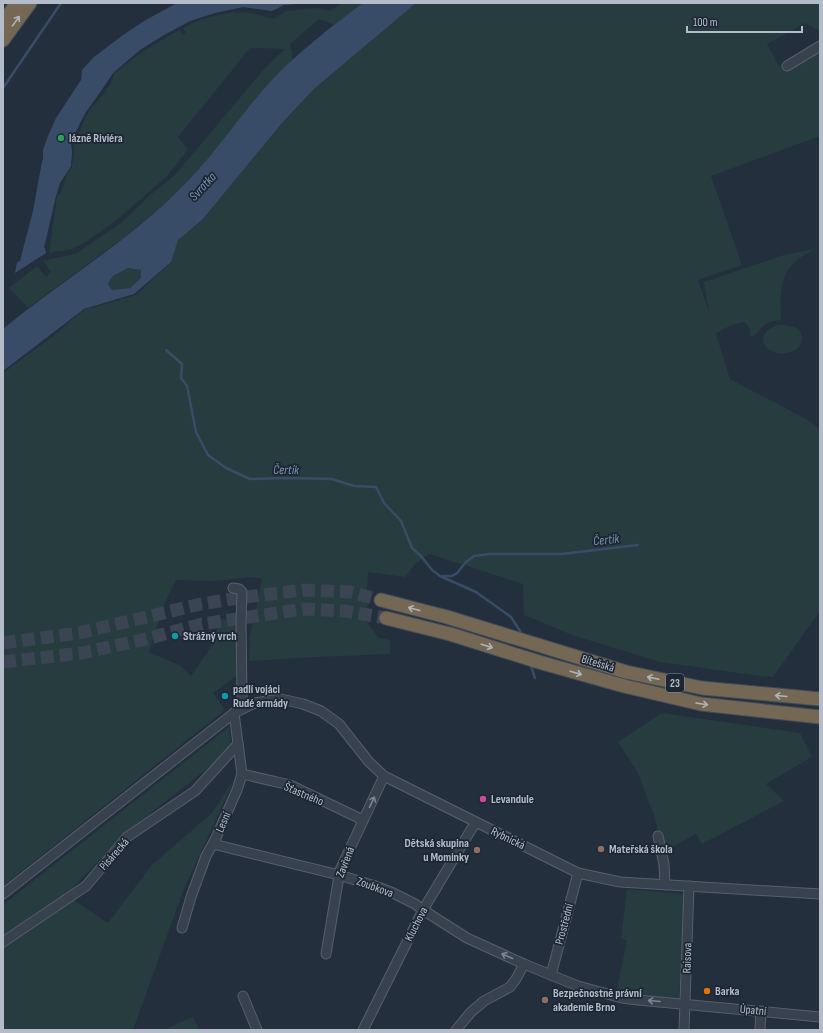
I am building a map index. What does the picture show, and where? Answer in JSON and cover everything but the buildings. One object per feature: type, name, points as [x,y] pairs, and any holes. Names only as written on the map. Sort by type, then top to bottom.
[{"type":"highway","points":[[3,22],[17,3]]},
{"type":"highway","points":[[3,40],[30,3]]},
{"type":"highway","name":"Bítešská","points":[[381,600],[447,617],[626,672],[702,688],[820,699]]},
{"type":"highway","name":"Bítešská","points":[[386,618],[450,634],[539,662],[624,686],[701,704],[820,716]]},
{"type":"street","points":[[787,66],[820,46]]},
{"type":"street","points":[[233,588],[239,589],[242,592],[242,697],[245,707]]},
{"type":"street","name":"Rybnická","points":[[234,713],[255,703],[281,700],[302,704],[321,711],[339,724],[369,762],[384,776],[578,873],[620,882],[820,894]]},
{"type":"street","points":[[3,894],[234,713]]},
{"type":"street","name":"Lesní","points":[[182,928],[191,897],[206,856],[215,840],[237,790],[242,774],[234,713]]},
{"type":"street","name":"Pisárecká","points":[[3,942],[86,886],[127,837],[195,791],[238,744]]},
{"type":"street","name":"Šťastného","points":[[242,774],[290,785],[363,820]]},
{"type":"street","name":"Zavřená","points":[[326,954],[341,868],[384,776]]},
{"type":"street","name":"Kluchova","points":[[363,1030],[422,910],[476,823]]},
{"type":"street","points":[[658,836],[664,864],[666,885]]},
{"type":"street","name":"Zoubkova","points":[[215,840],[217,844],[221,846],[339,875],[393,893],[415,904],[467,938],[524,964],[578,986],[622,998],[685,1004]]},
{"type":"street","name":"Prostřední","points":[[551,975],[578,873]]},
{"type":"street","name":"Raisova","points":[[684,1030],[689,886]]},
{"type":"street","points":[[456,1030],[471,1012],[484,1001],[510,987],[524,964]]},
{"type":"street","points":[[243,996],[257,1030]]},
{"type":"street","name":"Úpatní","points":[[685,1004],[820,1017]]},
{"type":"street","points":[[760,1030],[761,1011]]},
{"type":"green space","points":[[342,3],[363,3],[333,26],[331,23],[319,19],[290,44],[293,54],[291,56],[293,60],[250,107],[200,169],[177,193],[126,236],[28,308],[9,288],[37,266],[46,277],[51,272],[43,261],[77,253],[121,223],[149,196],[176,174],[264,69],[285,49],[250,48],[178,137],[188,150],[166,177],[118,219],[87,241],[72,249],[55,251],[49,254],[57,196],[60,194],[68,172],[72,167],[74,152],[73,147],[76,139],[82,141],[83,137],[78,135],[85,118],[91,108],[107,89],[113,79],[114,73],[180,30],[183,35],[186,34],[183,28],[208,18],[222,14],[244,12],[274,19],[286,11],[318,8],[330,11]]},
{"type":"green space","points":[[416,3],[820,3],[820,31],[805,23],[767,44],[779,66],[820,42],[820,136],[711,176],[742,265],[698,280],[709,312],[704,282],[784,255],[815,249],[798,259],[786,273],[781,296],[781,320],[766,324],[750,337],[749,328],[744,322],[729,326],[716,334],[730,379],[806,419],[820,429],[820,611],[773,677],[660,662],[572,635],[524,615],[523,584],[429,554],[416,563],[405,577],[368,572],[367,590],[370,590],[365,620],[379,638],[390,640],[390,654],[249,661],[250,636],[262,579],[254,577],[215,581],[176,580],[165,602],[149,652],[181,666],[191,676],[215,641],[219,619],[240,620],[239,674],[213,693],[225,710],[3,886],[3,373],[52,337],[84,310],[136,295],[171,262],[178,240],[203,219],[282,123],[314,89]]},
{"type":"green space","points":[[128,268],[141,270],[141,278],[130,288],[112,290],[108,285],[113,276]]},
{"type":"green space","points":[[777,325],[792,326],[799,330],[802,338],[801,344],[798,348],[781,354],[773,352],[767,348],[763,337],[768,331]]},
{"type":"green space","points":[[662,713],[800,733],[812,757],[766,784],[784,801],[702,844],[696,834],[663,852],[655,818],[637,771],[618,742]]},
{"type":"green space","points":[[229,727],[232,749],[124,834],[66,895],[108,923],[151,866],[212,813],[235,778],[183,891],[133,1030],[3,1030],[3,905]]},
{"type":"green space","points":[[627,889],[684,894],[679,1000],[616,993],[627,941],[621,939]]},
{"type":"green space","points":[[193,1017],[200,1030],[163,1030]]},
{"type":"water","name":"lázně Riviéra","points":[[177,3],[306,3],[284,5],[272,11],[243,7],[215,13],[190,21],[140,50],[113,73],[86,112],[71,143],[71,166],[60,183],[56,196],[44,248],[46,253],[15,273],[17,262],[20,261],[33,211],[43,158],[43,150],[56,118],[81,80],[82,70],[94,57],[123,35],[144,21]]},
{"type":"water","name":"Svratka","points":[[363,3],[416,3],[314,89],[282,123],[203,219],[178,240],[171,262],[134,294],[84,309],[3,371],[3,329],[114,246],[157,211],[202,166],[281,70],[315,40]],"holes":[[[128,268],[141,270],[141,278],[130,288],[112,290],[108,284],[113,276]]]},
{"type":"waterway","points":[[3,88],[61,3]]},
{"type":"waterway","name":"Čertík","points":[[166,350],[182,364],[181,378],[187,386],[196,432],[208,455],[226,468],[250,479],[332,479],[354,486],[376,487],[384,503],[401,521],[412,548],[421,556],[432,570],[440,576],[476,592],[511,617],[522,636]]},
{"type":"waterway","name":"Čertík","points":[[443,576],[452,576],[457,573],[466,562],[474,556],[489,554],[562,554],[638,545]]},
{"type":"waterway","name":"Čertík","points":[[530,663],[535,678]]},
{"type":"tunnel","points":[[3,643],[79,633],[201,604],[303,590],[350,592],[381,600]]},
{"type":"tunnel","points":[[3,662],[82,653],[142,640],[202,624],[304,609],[345,611],[386,618]]},
{"type":"place","name":"lázně Riviéra","points":[[61,138]]},
{"type":"place","name":"Strážný vrch","points":[[175,636]]},
{"type":"place","name":"padlí vojáci Rudé armády","points":[[225,696]]},
{"type":"place","name":"Levandule","points":[[483,799]]},
{"type":"place","name":"Mateřská škola","points":[[601,849]]},
{"type":"place","name":"Dětská skupina u Mominky","points":[[477,850]]},
{"type":"place","name":"Barka","points":[[707,991]]},
{"type":"place","name":"Bezpečnostně právní akademie Brno","points":[[545,1000]]}]
